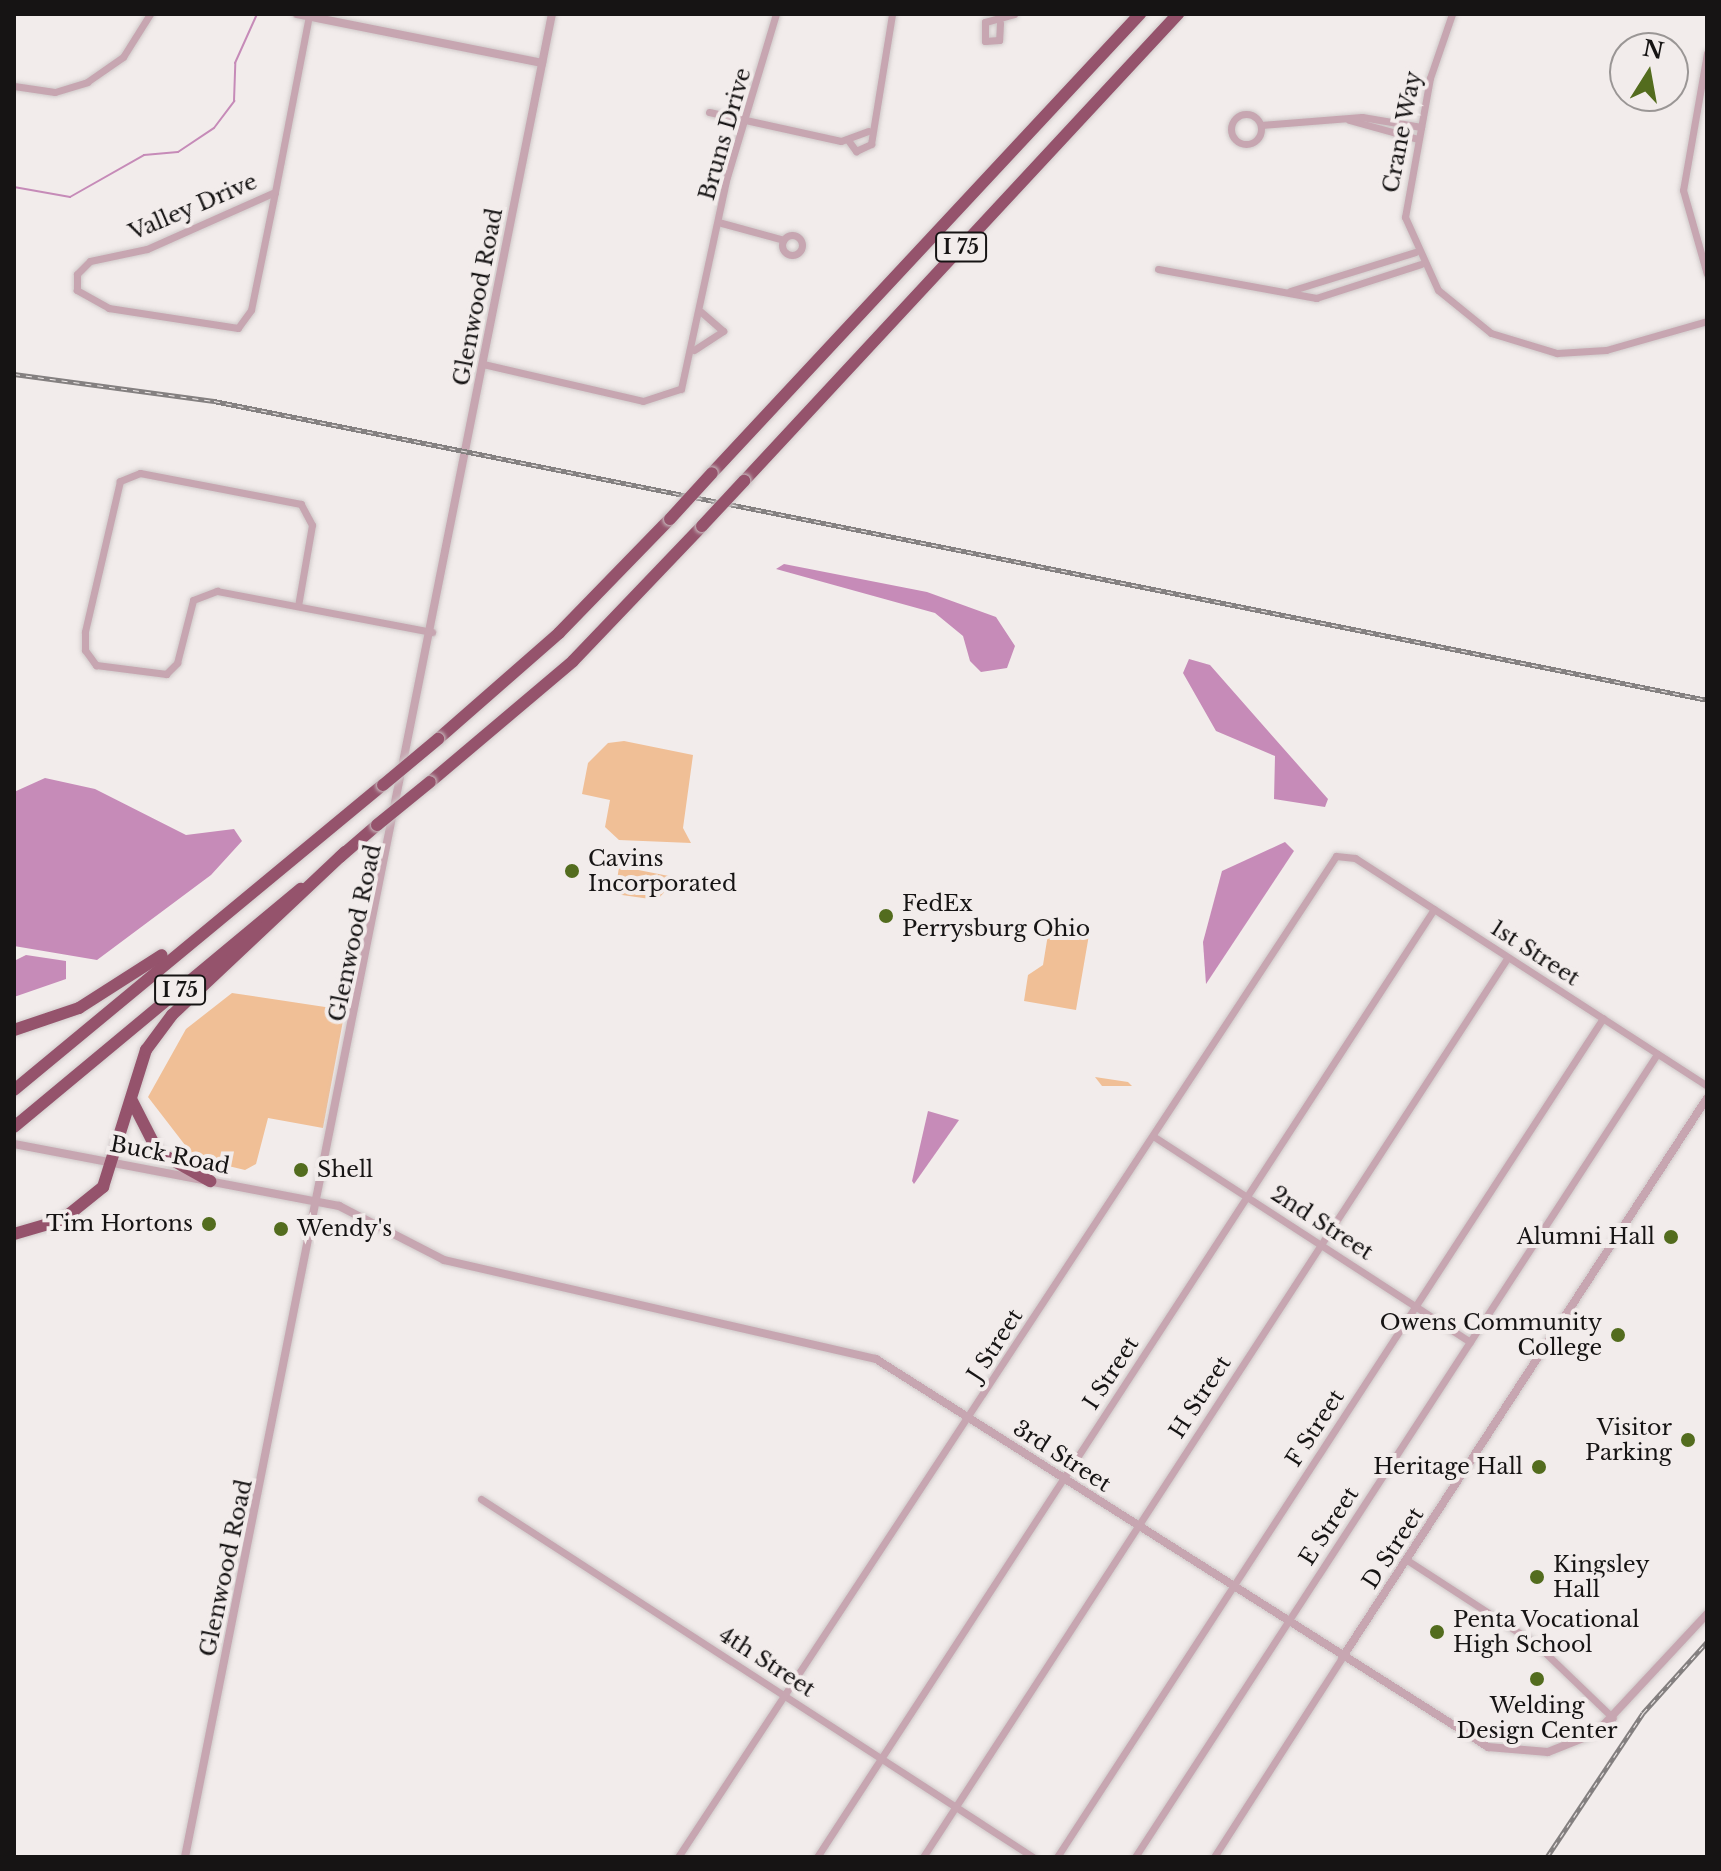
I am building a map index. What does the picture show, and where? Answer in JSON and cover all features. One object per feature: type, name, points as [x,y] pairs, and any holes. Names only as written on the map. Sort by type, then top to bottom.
[{"type":"highway","name":"I 75","points":[[14,1090],[202,930],[438,739],[559,633],[670,519],[1140,14]]},
{"type":"highway","name":"I 75","points":[[14,1127],[573,661],[1178,14]]},
{"type":"highway","points":[[14,1234],[62,1220],[103,1187],[146,1050],[172,1015],[345,852]]},
{"type":"highway","points":[[14,1030],[79,1008],[202,930]]},
{"type":"highway","points":[[131,1090],[133,1115],[150,1143],[210,1181]]},
{"type":"street","points":[[14,86],[55,92],[87,82],[128,51],[150,14]]},
{"type":"street","points":[[297,14],[542,63]]},
{"type":"street","name":"Glenwood Road","points":[[185,1857],[319,1202],[552,14]]},
{"type":"street","name":"Bruns Drive","points":[[483,364],[653,402],[681,389],[694,350],[718,222],[776,14]]},
{"type":"street","points":[[709,112],[848,140],[863,152],[871,144],[868,131],[892,14]]},
{"type":"street","points":[[1000,23],[1014,14]]},
{"type":"street","name":"Crane Way","points":[[1418,258],[1405,217],[1418,139],[1452,14]]},
{"type":"street","name":"Valley Drive","points":[[275,192],[147,249],[90,261],[77,274],[77,290],[109,308],[238,328],[251,310],[275,192],[309,16]]},
{"type":"street","points":[[1707,53],[1683,190],[1707,274]]},
{"type":"street","points":[[1261,125],[1260,137],[1248,145],[1231,132],[1243,114],[1261,125],[1349,120],[1421,127]]},
{"type":"street","points":[[1349,120],[1418,139]]},
{"type":"street","points":[[848,140],[868,131]]},
{"type":"street","points":[[718,222],[784,240]]},
{"type":"street","points":[[1280,292],[1327,285],[1418,258]]},
{"type":"street","points":[[1158,269],[1280,292],[1331,296],[1418,258]]},
{"type":"street","points":[[1418,258],[1476,324],[1541,351],[1606,350],[1707,321]]},
{"type":"street","name":"Bruns Drive","points":[[694,350],[723,331],[701,312]]},
{"type":"street","points":[[298,606],[312,525],[301,504],[126,475],[113,493],[85,632],[85,650],[96,665],[166,674],[177,663],[193,600],[204,593],[298,606],[432,632]]},
{"type":"street","name":"1st Street","points":[[1342,855],[1434,909],[1707,1086]]},
{"type":"street","name":"J Street","points":[[678,1857],[788,1697],[1153,1136],[1342,855]]},
{"type":"street","name":"I Street","points":[[817,1857],[1434,909]]},
{"type":"street","name":"H Street","points":[[923,1857],[1508,957]]},
{"type":"street","name":"F Street","points":[[1057,1857],[1603,1018]]},
{"type":"street","name":"E Street","points":[[1135,1857],[1657,1054]]},
{"type":"street","name":"D Street","points":[[1214,1857],[1707,1098]]},
{"type":"street","name":"2nd Street","points":[[1153,1136],[1470,1342]]},
{"type":"street","name":"Buck Road","points":[[14,1144],[319,1202]]},
{"type":"street","name":"3rd Street","points":[[319,1202],[363,1214],[444,1260],[876,1359],[1463,1737],[1499,1750],[1559,1749],[1613,1718],[1707,1614]]},
{"type":"street","name":"4th Street","points":[[481,1499],[1033,1857]]},
{"type":"street","points":[[1407,1560],[1535,1643],[1613,1718]]},
{"type":"shaded area","points":[[784,564],[927,592],[996,617],[1015,646],[1007,668],[981,672],[970,661],[963,636],[935,613],[776,569]]},
{"type":"shaded area","points":[[1189,659],[1210,665],[1328,799],[1325,807],[1274,799],[1275,756],[1216,731],[1183,673]]},
{"type":"shaded area","points":[[624,741],[693,755],[683,828],[691,843],[619,840],[605,827],[610,800],[582,794],[588,763],[608,743]]},
{"type":"shaded area","points":[[45,778],[95,789],[186,835],[234,829],[242,841],[211,875],[97,960],[14,946],[14,792]]},
{"type":"shaded area","points":[[1285,842],[1294,851],[1206,984],[1203,942],[1222,871]]},
{"type":"shaded area","points":[[620,860],[623,867],[674,877],[673,883],[657,900],[615,894]]},
{"type":"shaded area","points":[[1050,922],[1090,929],[1076,1010],[1024,1001],[1028,975],[1043,965]]},
{"type":"shaded area","points":[[26,955],[66,961],[66,979],[14,997],[14,961]]},
{"type":"shaded area","points":[[232,993],[345,1010],[323,1128],[268,1118],[256,1164],[245,1170],[195,1158],[148,1097],[186,1029]]},
{"type":"shaded area","points":[[1095,1077],[1128,1082],[1132,1086],[1102,1086]]},
{"type":"shaded area","points":[[928,1111],[959,1120],[914,1184],[912,1181]]},
{"type":"waterway","points":[[14,187],[70,197],[144,155],[178,152],[214,128],[234,101],[235,63],[257,14]]},
{"type":"railway","points":[[14,374],[214,401],[1707,700]]},
{"type":"railway","points":[[1547,1857],[1643,1713],[1707,1642]]},
{"type":"place","name":"Cavins Incorporated","points":[[572,871]]},
{"type":"place","name":"FedEx Perrysburg Ohio","points":[[886,916]]},
{"type":"place","name":"Shell","points":[[301,1170]]},
{"type":"place","name":"Tim Hortons","points":[[209,1224]]},
{"type":"place","name":"Wendy's","points":[[281,1229]]},
{"type":"place","name":"Alumni Hall","points":[[1671,1237]]},
{"type":"place","name":"Owens Community College","points":[[1618,1335]]},
{"type":"place","name":"Visitor Parking","points":[[1688,1440]]},
{"type":"place","name":"Heritage Hall","points":[[1539,1467]]},
{"type":"place","name":"Kingsley Hall","points":[[1537,1577]]},
{"type":"place","name":"Penta Vocational High School","points":[[1437,1632]]},
{"type":"place","name":"Welding Design Center","points":[[1537,1679]]}]
